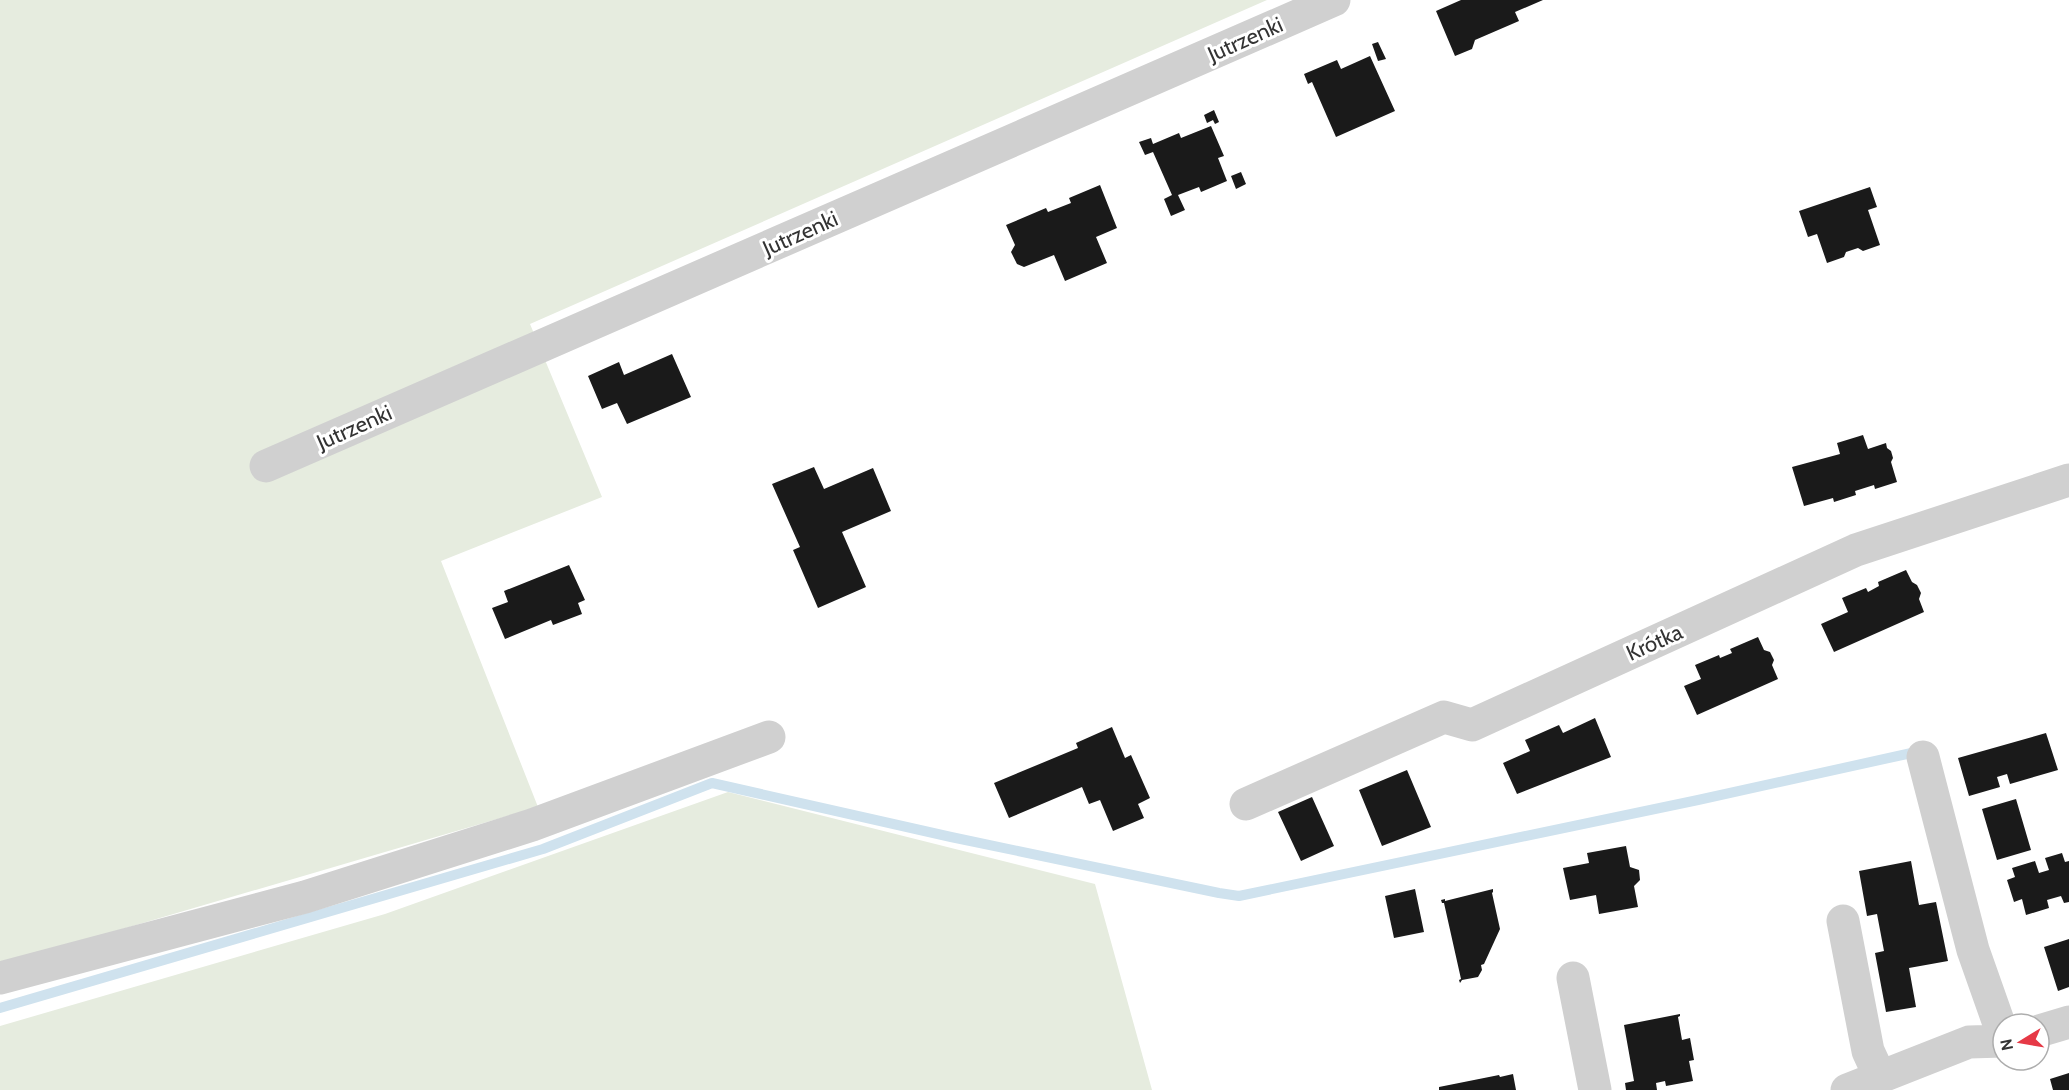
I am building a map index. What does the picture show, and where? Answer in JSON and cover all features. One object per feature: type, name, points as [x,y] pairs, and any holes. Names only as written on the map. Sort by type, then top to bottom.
[{"type":"street","name":"Jutrzenki","points":[[266,466],[1334,0]]},
{"type":"street","name":"Krótka","points":[[1246,804],[1444,717],[1472,725],[1856,550],[2069,480]]},
{"type":"street","points":[[0,978],[305,897],[532,825],[769,737]]},
{"type":"street","points":[[1923,758],[1973,950],[1995,1012]]},
{"type":"street","points":[[1843,921],[1868,1051],[1880,1077]]},
{"type":"street","points":[[1573,978],[1595,1090]]},
{"type":"street","points":[[2051,1027],[2069,1022]]},
{"type":"street","points":[[1848,1090],[1969,1042],[1991,1041]]},
{"type":"shaded area","points":[[0,0],[1267,0],[530,324],[602,497],[441,561],[538,807],[0,965]]},
{"type":"shaded area","points":[[728,792],[1095,884],[1152,1090],[0,1090],[0,1026],[385,914]]},
{"type":"building","points":[[1461,0],[1543,0],[1515,12],[1519,21],[1475,40],[1472,49],[1455,56],[1436,11]]},
{"type":"building","points":[[1378,42],[1386,59],[1378,61],[1372,44]]},
{"type":"building","points":[[1370,56],[1395,111],[1336,137],[1312,82],[1308,84],[1304,74],[1337,60],[1341,69]]},
{"type":"building","points":[[1214,110],[1219,122],[1215,124],[1213,120],[1207,123],[1204,115]]},
{"type":"building","points":[[1211,126],[1224,156],[1218,158],[1227,181],[1201,192],[1199,187],[1178,195],[1185,210],[1171,216],[1164,199],[1172,195],[1153,152],[1145,155],[1139,142],[1151,138],[1153,144],[1179,133],[1181,138]]},
{"type":"building","points":[[1241,172],[1246,184],[1236,189],[1231,176]]},
{"type":"building","points":[[1100,185],[1117,228],[1096,237],[1107,263],[1065,281],[1054,255],[1024,267],[1017,264],[1011,252],[1015,245],[1006,225],[1046,208],[1048,212],[1071,203],[1069,198]]},
{"type":"building","points":[[1870,187],[1877,207],[1868,210],[1880,245],[1863,251],[1858,248],[1846,252],[1844,257],[1827,263],[1817,234],[1808,237],[1799,211]]},
{"type":"building","points":[[672,354],[691,397],[627,424],[617,403],[602,409],[588,376],[619,362],[624,375]]},
{"type":"building","points":[[1863,435],[1868,449],[1886,443],[1893,458],[1891,462],[1897,482],[1875,489],[1874,485],[1855,491],[1856,495],[1834,502],[1833,498],[1804,506],[1792,467],[1840,454],[1837,443]]},
{"type":"building","points":[[814,467],[824,489],[873,468],[891,511],[842,532],[866,587],[818,608],[793,550],[800,547],[772,484]]},
{"type":"building","points":[[569,565],[585,600],[578,603],[582,614],[553,625],[551,620],[505,639],[492,608],[508,602],[504,591]]},
{"type":"building","points":[[1906,570],[1921,593],[1919,599],[1924,612],[1834,652],[1821,624],[1848,612],[1842,598],[1866,588],[1868,592],[1879,586],[1878,582]]},
{"type":"building","points":[[1758,637],[1764,650],[1770,652],[1774,660],[1772,665],[1778,679],[1697,715],[1684,686],[1701,679],[1695,665],[1719,655],[1720,658],[1732,653],[1730,649]]},
{"type":"building","points":[[1595,718],[1611,757],[1517,794],[1503,763],[1530,751],[1525,740],[1559,725],[1563,733]]},
{"type":"building","points":[[1112,727],[1125,758],[1131,755],[1150,798],[1138,804],[1144,818],[1113,831],[1100,800],[1089,804],[1082,787],[1009,818],[994,783],[1078,748],[1076,743]]},
{"type":"building","points":[[2046,733],[2058,770],[2010,784],[2007,774],[1997,777],[2000,787],[1969,796],[1958,758]]},
{"type":"building","points":[[1407,770],[1431,827],[1382,846],[1359,790]]},
{"type":"building","points":[[1312,797],[1334,846],[1301,861],[1278,812]]},
{"type":"building","points":[[2016,799],[2031,850],[1997,860],[1982,809]]},
{"type":"building","points":[[1626,846],[1630,867],[1639,870],[1640,880],[1634,886],[1638,907],[1599,914],[1596,895],[1570,900],[1563,868],[1589,863],[1587,853]]},
{"type":"building","points":[[2062,853],[2065,862],[2069,861],[2069,902],[2064,903],[2061,896],[2047,900],[2049,908],[2026,915],[2022,899],[2014,902],[2007,880],[2015,877],[2012,868],[2035,861],[2039,873],[2049,870],[2045,858]]},
{"type":"building","points":[[1911,861],[1919,905],[1936,902],[1948,961],[1909,968],[1916,1007],[1886,1012],[1875,953],[1884,951],[1877,914],[1867,916],[1859,871]]},
{"type":"building","points":[[1415,889],[1424,932],[1394,938],[1385,896]]},
{"type":"building","points":[[1493,889],[1500,929],[1484,964],[1481,965],[1482,970],[1478,977],[1462,980],[1460,983],[1444,903],[1441,900],[1445,899],[1445,901]]},
{"type":"building","points":[[2069,939],[2069,987],[2058,991],[2044,947]]},
{"type":"building","points":[[1680,1014],[1678,1017],[1682,1040],[1690,1038],[1694,1060],[1689,1061],[1693,1081],[1666,1086],[1665,1081],[1656,1083],[1657,1090],[1626,1090],[1625,1083],[1634,1081],[1624,1025]]},
{"type":"building","points":[[2069,1073],[2069,1090],[2053,1090],[2050,1079]]},
{"type":"building","points":[[1513,1074],[1516,1090],[1439,1090],[1439,1087]]},
{"type":"waterway","points":[[0,1008],[543,849],[712,783],[951,837],[1239,896],[1916,752]]}]
